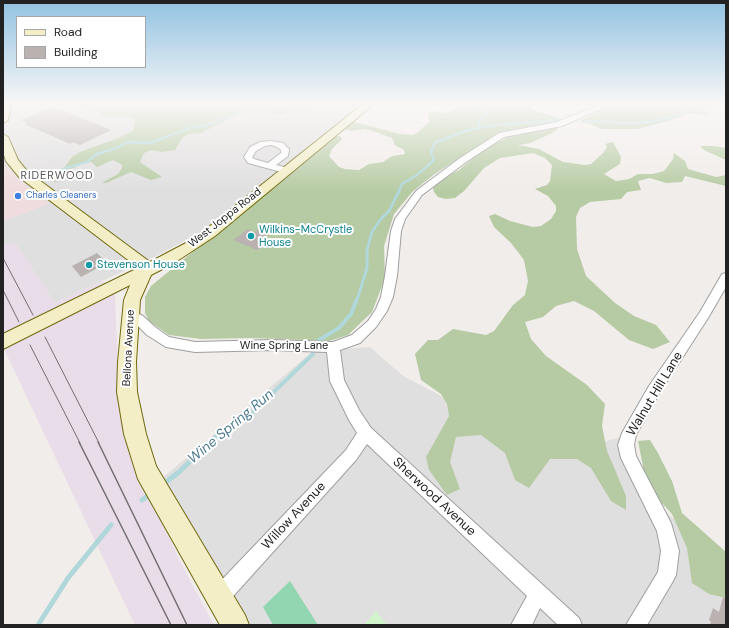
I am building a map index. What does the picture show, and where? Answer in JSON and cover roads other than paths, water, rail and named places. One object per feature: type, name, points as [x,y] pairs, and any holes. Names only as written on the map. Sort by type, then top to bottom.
[{"type":"street","name":"West Joppa Road","points":[[3,342],[144,272],[210,233],[285,170],[332,133]]},
{"type":"street","name":"Wine Spring Lane","points":[[130,320],[138,319],[166,342],[195,347],[272,345],[334,347],[356,339],[372,324],[387,297],[398,225],[400,219],[410,204],[419,193],[463,160],[502,135],[511,133]]},
{"type":"street","points":[[3,137],[12,161],[23,174],[143,264],[144,272]]},
{"type":"street","points":[[270,166],[285,170]]},
{"type":"street","name":"Bellona Avenue","points":[[144,272],[132,300],[130,320],[127,392],[135,434],[146,471],[220,596],[235,625]]},
{"type":"street","name":"Walnut Hill Lane","points":[[636,625],[667,575],[670,551],[665,529],[629,458],[626,445],[629,433],[654,390],[704,315],[726,277]]},
{"type":"street","name":"Sherwood Avenue","points":[[334,347],[337,381],[354,416],[366,433],[572,625]]},
{"type":"street","name":"Willow Avenue","points":[[220,596],[351,455],[366,433]]},
{"type":"street","points":[[521,625],[538,594]]},
{"type":"waterway","points":[[40,180],[69,167],[87,162],[97,154],[119,147],[127,142],[150,143],[176,133]]},
{"type":"waterway","name":"Wine Spring Run","points":[[399,190],[402,184],[417,175],[434,160],[431,152],[435,143],[459,133]]},
{"type":"waterway","name":"Wine Spring Run","points":[[357,300],[367,268],[367,250],[372,232],[380,220],[389,211],[400,189]]},
{"type":"waterway","name":"Wine Spring Run","points":[[319,340],[339,328],[351,314],[357,299]]},
{"type":"waterway","name":"Wine Spring Run","points":[[209,443],[223,430],[236,425],[252,413],[313,354]]},
{"type":"waterway","name":"Wine Spring Run","points":[[166,482],[179,472],[210,442]]},
{"type":"waterway","name":"Wine Spring Run","points":[[142,500],[150,494]]},
{"type":"waterway","name":"Wine Spring Run","points":[[38,625],[68,578],[111,525]]},
{"type":"tram line","points":[[3,258],[33,315]]},
{"type":"tram line","points":[[3,290],[19,322]]},
{"type":"tram line","points":[[45,337],[99,443]]},
{"type":"tram line","points":[[30,345],[80,443]]},
{"type":"tram line","points":[[79,442],[171,625]]},
{"type":"tram line","points":[[98,442],[187,625]]},
{"type":"place","name":"Charles Cleaners","points":[[18,196]]},
{"type":"place","name":"Wilkins-McCrystle House","points":[[251,236]]},
{"type":"place","name":"Stevenson House","points":[[89,265]]},
{"type":"district","name":"RIDERWOOD","points":[[57,176]]}]
